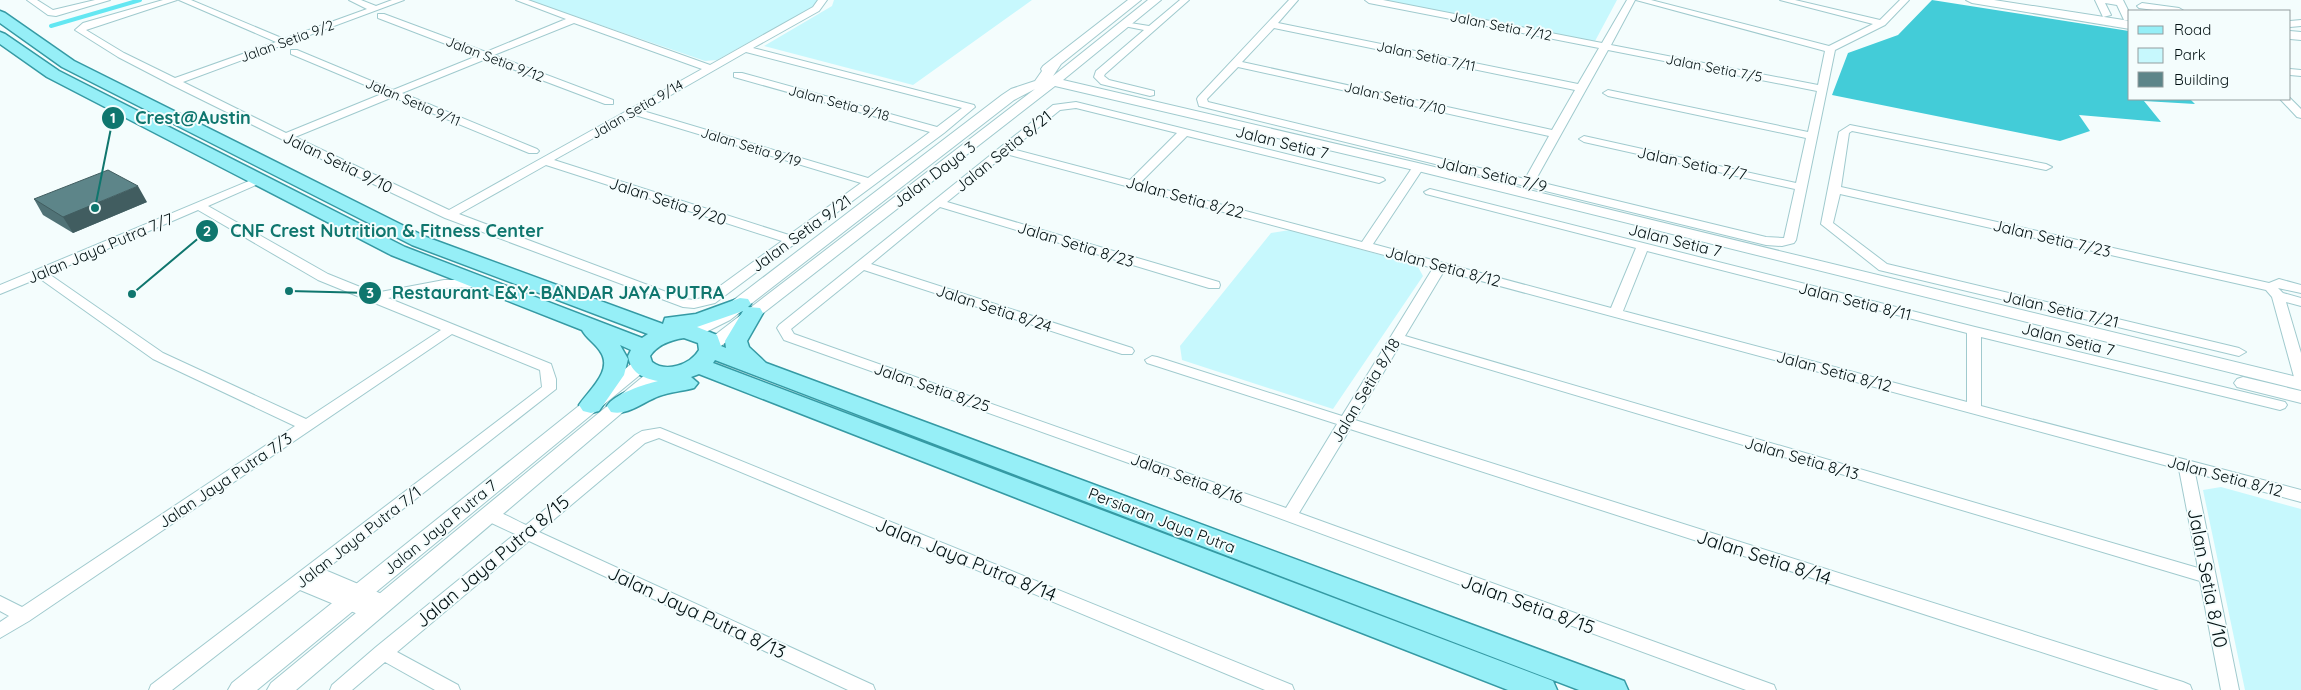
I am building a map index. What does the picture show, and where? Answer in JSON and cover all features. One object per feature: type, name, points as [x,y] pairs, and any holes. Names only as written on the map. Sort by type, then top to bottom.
[{"type":"main road","points":[[0,16],[68,64],[419,242],[702,348],[673,374],[648,362],[581,322],[398,251],[53,74],[0,37]]},
{"type":"main road","points":[[618,316],[666,323],[683,323],[746,309]]},
{"type":"main road","points":[[619,406],[653,390],[682,383],[755,377],[736,345],[746,309]]},
{"type":"main road","points":[[581,322],[611,346],[616,360],[613,376],[591,405]]},
{"type":"main road","points":[[648,362],[655,339],[668,334]]},
{"type":"main road","name":"Persiaran Jaya Putra","points":[[702,348],[755,377],[1542,690]]},
{"type":"main road","name":"Persiaran Jaya Putra","points":[[755,377],[1614,690]]},
{"type":"street","points":[[31,0],[51,13],[56,14],[106,0]]},
{"type":"street","points":[[173,0],[81,28],[80,30],[121,55],[174,82]]},
{"type":"street","points":[[183,0],[284,42]]},
{"type":"street","name":"Jalan Setia 9/12","points":[[354,0],[486,55],[609,102]]},
{"type":"street","name":"Jalan Setia 9/2","points":[[174,82],[284,42],[379,12],[400,0]]},
{"type":"street","points":[[520,0],[710,68]]},
{"type":"street","name":"Jalan Setia 9/14","points":[[449,215],[816,9],[823,0]]},
{"type":"street","name":"Jalan Daya 3","points":[[702,348],[746,309],[1011,105],[1055,63],[1135,0]]},
{"type":"street","points":[[1011,105],[1048,83],[1082,59],[1155,0]]},
{"type":"street","points":[[1150,92],[1109,84],[1100,77],[1100,73],[1185,0]]},
{"type":"street","points":[[1235,63],[1294,0]]},
{"type":"street","name":"Jalan Setia 7/12","points":[[1369,0],[1604,47]]},
{"type":"street","points":[[1528,183],[1630,0]]},
{"type":"street","points":[[1640,0],[1830,49],[1882,24],[1905,0]]},
{"type":"street","points":[[1784,0],[1882,24]]},
{"type":"street","points":[[1972,0],[2071,16],[2127,20]]},
{"type":"street","points":[[2014,0],[2127,20]]},
{"type":"street","points":[[2106,15],[2100,0],[2120,1],[2127,20]]},
{"type":"street","points":[[2142,6],[2172,10]]},
{"type":"street","points":[[286,137],[574,19]]},
{"type":"street","points":[[1127,24],[1152,29]]},
{"type":"street","name":"Jalan Setia 7/11","points":[[1270,24],[1581,88]]},
{"type":"street","name":"Jalan Setia 7/5","points":[[1604,47],[1823,89]]},
{"type":"street","name":"Jalan Setia 9/21","points":[[449,215],[683,303],[694,304],[710,300],[970,107],[744,49]]},
{"type":"street","points":[[1801,187],[1830,49]]},
{"type":"street","name":"Jalan Setia 9/11","points":[[294,52],[532,151]]},
{"type":"street","points":[[1082,59],[1073,74],[1074,78],[1089,92]]},
{"type":"street","points":[[1048,83],[1042,78],[1053,68],[1055,63]]},
{"type":"street","name":"Jalan Setia 7/9","points":[[1235,63],[1202,99],[1203,104],[1766,241],[1782,242],[1790,240],[1801,187]]},
{"type":"street","name":"Jalan Setia 7/10","points":[[1235,63],[1556,134]]},
{"type":"street","name":"Jalan Setia 9/18","points":[[738,75],[940,131]]},
{"type":"street","name":"Jalan Setia 9/10","points":[[174,82],[449,215]]},
{"type":"street","name":"Jalan Setia 7","points":[[1048,83],[2301,384]]},
{"type":"street","points":[[1011,105],[1054,94],[1089,92]]},
{"type":"street","points":[[1608,93],[1812,136]]},
{"type":"street","points":[[2286,100],[2301,115]]},
{"type":"street","name":"Jalan Setia 8/21","points":[[784,328],[1057,107],[1065,105],[1076,106],[1379,180]]},
{"type":"street","name":"Jalan Setia 9/19","points":[[633,111],[870,182]]},
{"type":"street","points":[[1835,189],[1844,132],[1850,128],[2046,166]]},
{"type":"street","points":[[1133,184],[1184,132]]},
{"type":"street","name":"Jalan Setia 7/7","points":[[1584,139],[1801,187]]},
{"type":"street","name":"Jalan Setia 8/22","points":[[1004,150],[1366,245]]},
{"type":"street","name":"Jalan Setia 9/20","points":[[545,161],[791,240]]},
{"type":"street","points":[[1366,245],[1416,171]]},
{"type":"street","name":"Jalan Setia 7","points":[[1416,171],[2301,397]]},
{"type":"street","name":"Jalan Jaya Putra 7/7","points":[[0,290],[262,180]]},
{"type":"street","name":"Jalan Setia 7/21","points":[[1835,189],[1827,224],[1883,267],[2238,352]]},
{"type":"street","name":"Jalan Setia 7/23","points":[[1835,189],[2274,291]]},
{"type":"street","name":"Jalan Setia 8/11","points":[[1430,192],[1974,331],[2280,405]]},
{"type":"street","name":"Jalan Setia 8/23","points":[[938,203],[1214,285]]},
{"type":"street","points":[[200,206],[323,277],[451,329]]},
{"type":"street","name":"Jalan Setia 8/12","points":[[1366,245],[2301,496]]},
{"type":"street","points":[[1616,312],[1643,246]]},
{"type":"street","name":"Jalan Setia 8/24","points":[[862,265],[1127,351]]},
{"type":"street","name":"Jalan Setia 8/18","points":[[1290,515],[1441,265]]},
{"type":"street","points":[[40,273],[158,356],[306,425]]},
{"type":"street","points":[[375,297],[444,284],[479,283]]},
{"type":"street","points":[[2274,291],[2279,283],[2301,289]]},
{"type":"street","points":[[2274,291],[2301,302]]},
{"type":"street","points":[[2274,291],[2298,360],[2301,378]]},
{"type":"street","name":"Jalan Daya 3","points":[[702,348],[716,321],[746,309]]},
{"type":"street","name":"Jalan Setia 8/25","points":[[784,328],[789,337],[1085,441]]},
{"type":"street","name":"Jalan Jaya Putra 7/3","points":[[0,631],[451,329]]},
{"type":"street","name":"Jalan Jaya Putra 7/1","points":[[158,690],[549,389],[546,367],[451,329]]},
{"type":"street","points":[[1974,331],[1974,408]]},
{"type":"street","name":"Jalan Setia 8/13","points":[[1396,338],[2208,577]]},
{"type":"street","name":"Jalan Setia 8/14","points":[[1152,360],[2183,690]]},
{"type":"street","name":"Jalan Jaya Putra 7","points":[[240,690],[591,405],[648,362]]},
{"type":"street","name":"Jalan Jaya Putra 7","points":[[279,690],[619,406],[648,362]]},
{"type":"street","name":"Jalan Jaya Putra 8/14","points":[[647,435],[660,433],[1285,690]]},
{"type":"street","name":"Jalan Jaya Putra 8/15","points":[[339,690],[382,652],[528,533],[591,478],[647,435]]},
{"type":"street","name":"Jalan Setia 8/16","points":[[1085,441],[1290,515]]},
{"type":"street","name":"Jalan Setia 8/10","points":[[2186,466],[2230,690]]},
{"type":"street","points":[[489,515],[528,533]]},
{"type":"street","name":"Jalan Setia 8/15","points":[[1290,515],[1508,597],[1768,690]]},
{"type":"street","name":"Jalan Jaya Putra 8/13","points":[[528,533],[683,607],[866,690]]},
{"type":"street","points":[[305,577],[377,607]]},
{"type":"street","points":[[0,603],[23,616]]},
{"type":"street","points":[[382,652],[451,690]]},
{"type":"green space","points":[[528,0],[817,0],[818,2],[815,6],[717,60],[705,61]]},
{"type":"green space","points":[[834,0],[1032,0],[913,85],[764,46],[832,6]]},
{"type":"green space","points":[[1385,0],[1617,0],[1594,43]]},
{"type":"green space","points":[[1290,230],[1417,265],[1423,276],[1333,409],[1182,360],[1180,346],[1271,233]]},
{"type":"green space","points":[[2221,487],[2301,509],[2301,690],[2245,690],[2203,490]]},
{"type":"shaded area","points":[[1932,0],[2128,31],[2128,100],[2191,100],[2195,104],[2144,101],[2161,122],[2079,115],[2090,131],[2060,141],[1832,95],[1848,53],[1898,35]]},
{"type":"building","points":[[108,170],[138,186],[63,217],[34,199]]},
{"type":"waterway","points":[[51,26],[140,0]]},
{"type":"place","name":"Crest@Austin","points":[[95,208]]},
{"type":"place","name":"Restaurant E&Y- BANDAR JAYA PUTRA","points":[[289,291]]},
{"type":"place","name":"CNF Crest Nutrition & Fitness Center","points":[[132,294]]}]
